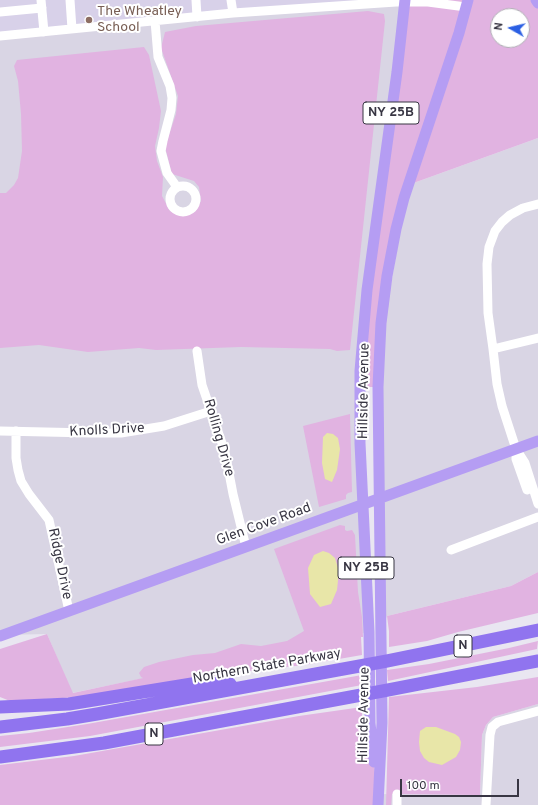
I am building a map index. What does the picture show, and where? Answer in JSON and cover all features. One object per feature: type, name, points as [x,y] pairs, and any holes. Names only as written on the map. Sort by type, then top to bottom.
[{"type":"highway","name":"Northern State Parkway","points":[[0,727],[67,719],[387,661],[538,630]]},
{"type":"highway","name":"N","points":[[0,757],[104,743],[538,661]]},
{"type":"highway","points":[[3,706],[51,705],[88,701],[198,683],[254,685]]},
{"type":"main road","name":"Hillside Avenue","points":[[378,800],[370,723],[369,632],[359,387],[363,324],[397,72],[405,1]]},
{"type":"main road","name":"Hillside Avenue","points":[[378,800],[382,723],[378,371],[387,276],[396,229],[408,185],[467,4]]},
{"type":"main road","name":"Glen Cove Road","points":[[0,636],[538,441]]},
{"type":"street","points":[[70,0],[72,29]]},
{"type":"street","points":[[196,0],[197,17]]},
{"type":"street","points":[[231,0],[233,13]]},
{"type":"street","points":[[0,36],[233,13],[355,3],[405,1],[467,4]]},
{"type":"street","points":[[0,12],[42,4],[44,32]]},
{"type":"street","points":[[155,21],[158,57],[170,86],[172,98],[171,110],[162,140],[161,151],[167,173],[177,187]]},
{"type":"street","points":[[538,204],[523,208],[510,215],[502,222],[495,231],[489,247],[487,264],[488,313],[497,384],[502,406],[516,449],[525,463],[538,504]]},
{"type":"street","points":[[493,349],[538,338]]},
{"type":"street","name":"Rolling Drive","points":[[197,351],[200,376],[225,452],[233,494],[246,547]]},
{"type":"street","name":"Knolls Drive","points":[[0,431],[121,433],[164,426],[211,411]]},
{"type":"street","name":"Ridge Drive","points":[[16,431],[16,458],[21,481],[49,520],[69,611]]},
{"type":"street","points":[[516,449],[516,459],[538,514]]},
{"type":"street","points":[[451,550],[538,517]]},
{"type":"street","points":[[486,805],[490,735],[492,727],[498,722],[538,711]]},
{"type":"street","points":[[396,805],[397,794]]},
{"type":"shaded area","points":[[0,0],[405,0],[361,354],[369,632],[72,693],[47,634],[0,636]]},
{"type":"shaded area","name":"The Wheatley School","points":[[0,0],[379,0],[0,35]]},
{"type":"shaded area","points":[[405,0],[538,0],[538,138],[408,185],[400,213],[378,387],[359,387]]},
{"type":"shaded area","points":[[368,11],[384,14],[385,21],[350,350],[337,351],[330,349],[241,347],[156,350],[139,348],[88,352],[39,345],[0,348],[0,193],[6,193],[14,185],[18,178],[22,151],[18,81],[14,66],[17,60],[144,47],[149,55],[161,111],[155,146],[157,161],[163,177],[162,196],[170,211],[182,215],[195,212],[201,201],[199,187],[194,181],[172,174],[165,147],[176,114],[178,96],[161,48],[165,32],[196,26]]},
{"type":"shaded area","points":[[538,138],[538,572],[511,586],[387,616],[381,630],[379,355],[408,185]]},
{"type":"shaded area","points":[[350,414],[352,492],[346,495],[346,499],[319,507],[303,426]]},
{"type":"shaded area","points":[[327,433],[333,434],[338,438],[340,449],[337,470],[332,482],[325,479],[322,463],[323,437]]},
{"type":"shaded area","points":[[340,525],[345,526],[345,530],[347,531],[352,530],[355,535],[358,592],[362,617],[362,655],[304,665],[157,684],[80,697],[10,701],[0,697],[0,649],[47,634],[73,693],[143,678],[139,673],[144,667],[159,662],[193,655],[215,653],[241,644],[261,646],[287,641],[304,631],[274,549]]},
{"type":"shaded area","points":[[323,551],[329,553],[335,558],[339,571],[337,590],[331,604],[320,607],[310,594],[308,568],[314,555]]},
{"type":"shaded area","points":[[538,572],[538,613],[427,641],[389,647],[387,616],[511,586]]},
{"type":"shaded area","points":[[538,641],[537,649],[388,681],[387,670],[429,664]]},
{"type":"shaded area","points":[[362,675],[362,685],[90,736],[0,747],[0,736],[87,724]]},
{"type":"shaded area","points":[[538,677],[538,704],[493,717],[486,725],[482,735],[480,795],[392,794],[391,805],[386,805],[389,697],[477,687]]},
{"type":"shaded area","points":[[538,704],[538,805],[378,805],[378,794],[480,795],[482,735],[486,725],[493,717]]},
{"type":"shaded area","points":[[362,707],[362,737],[370,723],[378,805],[0,805],[0,765],[74,756],[299,716]]},
{"type":"shaded area","points":[[426,727],[436,727],[459,737],[461,742],[460,750],[456,757],[442,765],[429,762],[424,758],[420,751],[419,742],[420,731]]},
{"type":"place","name":"The Wheatley School","points":[[89,20]]}]
